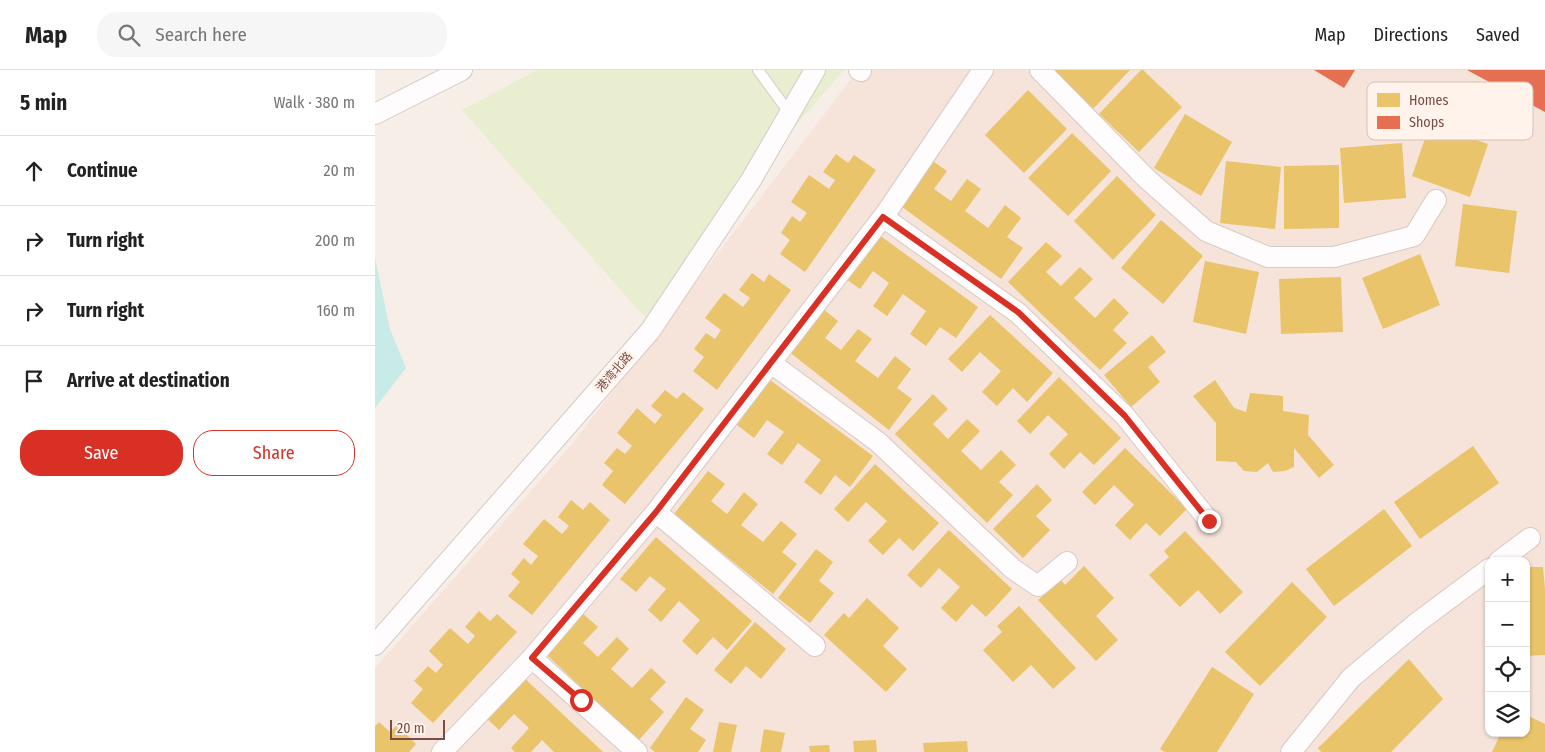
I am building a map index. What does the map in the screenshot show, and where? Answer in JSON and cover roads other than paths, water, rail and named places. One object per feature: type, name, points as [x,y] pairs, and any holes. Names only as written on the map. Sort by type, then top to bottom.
[{"type":"street","points":[[375,114],[462,70]]},
{"type":"street","name":"港湾北路","points":[[375,645],[650,332],[751,180],[815,70]]},
{"type":"street","points":[[442,752],[532,658],[656,512],[883,217],[983,70]]},
{"type":"street","points":[[1040,70],[1147,180],[1205,231],[1268,257],[1334,257],[1413,236],[1436,200]]},
{"type":"street","points":[[883,217],[1018,312],[1125,416],[1209,521]]},
{"type":"street","points":[[771,363],[878,442],[1013,569],[1038,586],[1067,562]]},
{"type":"street","points":[[656,512],[815,646]]},
{"type":"street","points":[[1504,557],[1530,538]]},
{"type":"street","points":[[1291,752],[1351,678],[1418,622],[1485,572]]},
{"type":"street","points":[[532,658],[637,752]]},
{"type":"lane","points":[[758,70],[790,114]]},
{"type":"water","points":[[375,258],[390,329],[406,368],[375,408]]}]
